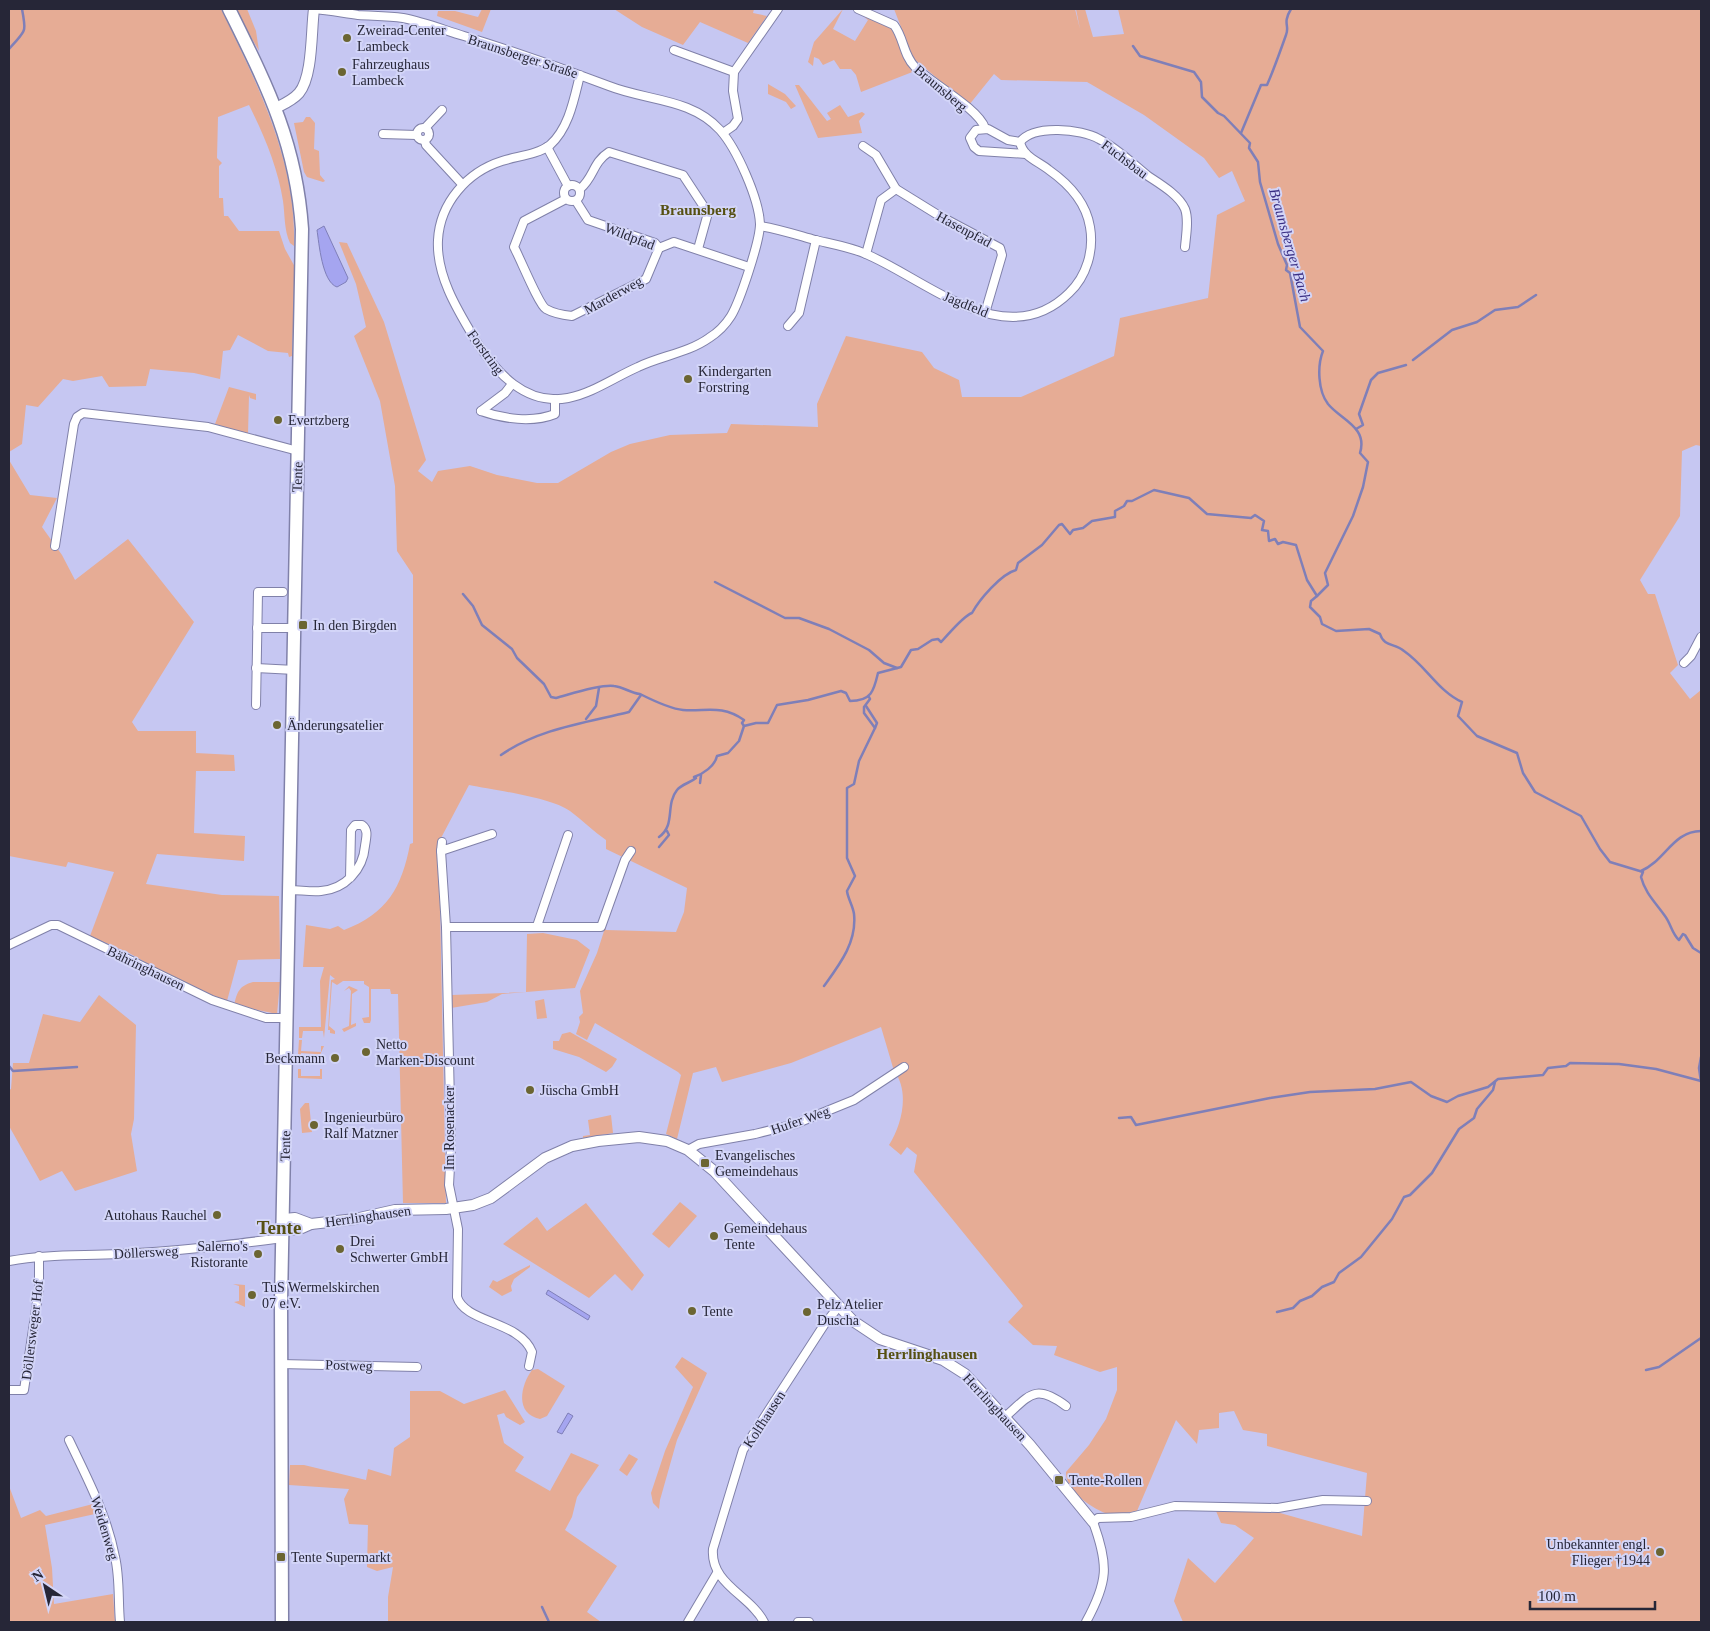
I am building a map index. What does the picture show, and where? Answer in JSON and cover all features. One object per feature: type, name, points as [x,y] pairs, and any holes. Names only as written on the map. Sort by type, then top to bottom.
[{"type":"main road","name":"Tente","points":[[229,9],[276,108],[293,163],[301,208],[302,321],[280,1364],[282,1622]]},
{"type":"street","points":[[276,108],[294,97],[304,84],[308,66],[314,9]]},
{"type":"street","name":"Braunsberger Straße","points":[[314,9],[402,18],[518,52],[610,87],[680,104],[702,115],[723,133]]},
{"type":"street","points":[[723,133],[730,129],[738,118],[733,91],[734,72],[778,9]]},
{"type":"street","name":"Braunsberg","points":[[858,9],[894,25],[907,56],[913,64],[983,122],[985,128]]},
{"type":"street","points":[[674,50],[734,72]]},
{"type":"street","points":[[568,186],[547,147],[563,130],[580,76]]},
{"type":"street","points":[[417,135],[419,129],[425,128],[442,110]]},
{"type":"street","points":[[425,128],[430,134],[425,141]]},
{"type":"street","points":[[985,128],[1008,140],[1020,142]]},
{"type":"street","name":"Jagdfeld","points":[[985,128],[976,130],[971,135],[971,141],[976,150],[1026,154]]},
{"type":"street","name":"Fuchsbau","points":[[1020,142],[1033,132],[1043,130],[1084,133],[1100,139],[1172,194],[1185,208],[1187,224],[1185,247]]},
{"type":"street","name":"Forstring","points":[[547,147],[486,167],[462,184],[443,217],[438,243],[440,262],[447,287],[468,327],[488,359],[512,384],[532,394],[555,399],[566,398],[596,388],[636,368],[696,346],[710,338],[732,314],[749,267],[760,226],[757,209],[745,176],[723,133]]},
{"type":"street","points":[[383,134],[417,135]]},
{"type":"street","points":[[417,135],[419,139],[425,141],[462,184]]},
{"type":"street","name":"Jagdfeld","points":[[760,226],[866,254],[947,298],[985,313],[1017,317],[1054,305],[1073,289],[1089,258],[1091,229],[1079,199],[1058,176],[1026,154],[1020,142]]},
{"type":"street","name":"Hasenpfad","points":[[863,146],[876,155],[896,189],[938,215],[1000,248],[1002,255],[985,313]]},
{"type":"street","points":[[580,190],[590,180],[598,159],[609,152],[683,175],[708,213],[698,249]]},
{"type":"street","points":[[575,185],[580,190],[580,196],[576,201],[570,202],[566,199],[564,192],[568,186],[575,185]]},
{"type":"street","points":[[866,254],[881,200],[896,189]]},
{"type":"street","name":"Marderweg","points":[[566,199],[524,221],[514,247],[537,293],[538,302],[545,309],[572,316],[602,303],[646,279],[653,267],[659,248]]},
{"type":"street","name":"Wildpfad","points":[[576,201],[588,220],[655,243],[659,248],[674,242],[749,267]]},
{"type":"street","points":[[788,326],[799,312],[816,240]]},
{"type":"street","points":[[512,384],[505,393],[481,411],[496,417],[544,419],[555,414],[555,399]]},
{"type":"street","points":[[55,546],[74,424],[77,417],[83,413],[208,428],[298,451]]},
{"type":"street","points":[[256,705],[258,592],[283,592]]},
{"type":"street","points":[[257,628],[295,628]]},
{"type":"street","points":[[1684,663],[1691,656],[1701,637]]},
{"type":"street","points":[[256,668],[295,670]]},
{"type":"street","points":[[290,890],[320,892],[335,889],[350,878],[359,868],[364,855],[366,831],[362,825],[355,824],[351,830],[350,878]]},
{"type":"street","points":[[441,851],[492,834]]},
{"type":"street","points":[[537,926],[568,835]]},
{"type":"street","name":"Im Rosenacker","points":[[442,842],[451,1148],[450,1208]]},
{"type":"street","points":[[446,927],[601,927],[625,860],[631,851]]},
{"type":"street","name":"Bähringhausen","points":[[9,945],[51,925],[58,925],[212,1000],[266,1018],[287,1018]]},
{"type":"street","name":"Hufer Weg","points":[[688,1150],[699,1144],[756,1134],[795,1124],[854,1100],[904,1067]]},
{"type":"street","name":"Herrlinghausen","points":[[283,1229],[295,1218],[311,1224],[355,1219],[403,1209],[473,1206],[491,1198],[540,1161],[572,1146],[639,1137],[667,1141],[688,1150],[714,1171],[853,1321],[880,1339],[943,1360],[956,1367],[976,1384],[1005,1417],[1093,1522],[1102,1546],[1105,1566],[1100,1595],[1086,1622]]},
{"type":"street","points":[[450,1208],[458,1229],[456,1292],[459,1303],[472,1314],[500,1325],[526,1342],[532,1352],[529,1366]]},
{"type":"street","name":"Döllersweg","points":[[9,1262],[39,1256],[119,1254],[207,1248],[283,1229]]},
{"type":"street","name":"Döllersweger Hof","points":[[9,1390],[24,1390],[39,1289],[39,1256]]},
{"type":"street","name":"Kolfhausen","points":[[717,1573],[712,1559],[713,1549],[743,1450],[824,1325],[839,1306]]},
{"type":"street","name":"Postweg","points":[[280,1364],[417,1367]]},
{"type":"street","points":[[1005,1417],[1029,1396],[1037,1392],[1052,1396],[1066,1406]]},
{"type":"street","name":"Weidenweg","points":[[69,1440],[101,1509],[110,1535],[116,1559],[120,1622]]},
{"type":"street","points":[[1093,1522],[1098,1518],[1125,1518],[1175,1506],[1278,1508],[1323,1500],[1366,1501]]},
{"type":"street","points":[[688,1622],[717,1573],[764,1622]]},
{"type":"street","points":[[798,1622],[809,1622]]},
{"type":"shaded area","points":[[9,9],[221,9],[261,94],[282,154],[289,184],[294,246],[290,243],[287,233],[281,189],[274,164],[249,105],[218,117],[217,158],[222,163],[219,166],[219,198],[223,198],[224,216],[228,216],[239,231],[279,231],[285,249],[295,267],[292,356],[289,357],[288,353],[268,351],[238,335],[230,350],[223,351],[220,379],[194,373],[150,369],[146,386],[109,387],[102,376],[73,381],[63,379],[38,407],[26,405],[22,444],[9,452]]},
{"type":"shaded area","points":[[235,9],[247,9],[256,31],[259,51]]},
{"type":"shaded area","points":[[482,9],[491,9],[482,32],[437,16],[438,11],[455,11],[478,17]]},
{"type":"shaded area","points":[[614,9],[754,9],[753,13],[767,16],[748,43],[700,22],[683,45],[642,27]]},
{"type":"shaded area","points":[[843,9],[833,29],[855,41],[868,20],[864,17],[892,27],[902,52],[915,71],[861,92],[856,75],[851,69],[840,69],[834,60],[823,65],[819,59],[814,57],[813,66],[808,62],[814,42]]},
{"type":"shaded area","points":[[894,9],[1075,9],[1080,29],[1076,9],[1085,9],[1093,37],[1124,34],[1118,9],[1701,9],[1701,446],[1696,445],[1682,451],[1680,516],[1640,580],[1648,594],[1655,594],[1678,665],[1670,673],[1690,699],[1701,690],[1701,1622],[1183,1622],[1174,1601],[1188,1558],[1215,1583],[1254,1538],[1235,1525],[1221,1523],[1216,1511],[1280,1513],[1362,1536],[1367,1473],[1267,1446],[1267,1434],[1243,1430],[1234,1411],[1219,1413],[1219,1428],[1199,1430],[1197,1444],[1176,1420],[1137,1511],[1109,1514],[1088,1504],[1070,1486],[1066,1472],[1089,1445],[1106,1419],[1117,1390],[1117,1367],[1100,1372],[1054,1355],[1057,1346],[1033,1345],[1008,1322],[1023,1306],[914,1172],[917,1155],[907,1147],[901,1155],[889,1145],[901,1118],[903,1098],[902,1088],[894,1071],[881,1027],[791,1063],[722,1082],[716,1067],[693,1073],[677,1139],[666,1134],[681,1075],[595,1023],[587,1040],[576,1034],[580,1022],[579,1017],[583,1013],[580,991],[597,953],[605,928],[606,930],[676,932],[684,912],[687,888],[606,849],[606,840],[561,806],[536,798],[469,785],[441,838],[439,856],[446,1203],[403,1203],[398,994],[391,994],[390,989],[371,989],[371,1020],[370,1023],[364,1023],[362,1018],[369,1017],[369,987],[364,984],[364,981],[343,981],[337,985],[332,982],[329,1026],[335,1031],[335,1034],[330,1033],[330,1030],[328,1030],[331,980],[335,979],[330,975],[324,1038],[323,1031],[303,1031],[302,1038],[299,1038],[299,1027],[321,1027],[320,981],[324,967],[303,967],[306,925],[330,929],[338,926],[344,930],[371,916],[382,907],[397,886],[407,859],[410,844],[413,843],[413,575],[397,551],[395,486],[380,401],[354,336],[366,327],[356,284],[339,242],[347,243],[384,322],[426,460],[418,471],[432,482],[438,471],[470,466],[497,475],[537,483],[558,483],[611,452],[630,444],[670,435],[727,433],[731,424],[818,427],[817,404],[846,336],[922,352],[934,368],[959,380],[962,397],[1021,397],[1114,356],[1120,318],[1208,298],[1217,215],[1245,201],[1232,171],[1219,178],[1204,158],[1144,115],[1087,82],[1001,80],[994,74],[969,105],[913,58]]},
{"type":"shaded area","points":[[768,84],[785,94],[796,106],[791,109],[786,102],[768,94]]},
{"type":"shaded area","points":[[795,85],[799,85],[827,121],[831,119],[827,113],[840,105],[848,117],[862,112],[865,114],[859,121],[862,133],[818,138]]},
{"type":"shaded area","points":[[306,117],[310,117],[315,123],[314,149],[319,151],[320,175],[325,181],[323,182],[307,177],[304,172],[294,123],[303,122]]},
{"type":"shaded area","points":[[229,387],[256,394],[256,400],[250,398],[249,395],[248,434],[215,424]]},
{"type":"shaded area","points":[[9,460],[30,495],[57,498],[42,527],[62,555],[75,580],[128,539],[194,622],[132,722],[138,731],[196,731],[196,753],[234,755],[235,771],[196,771],[194,833],[245,836],[244,861],[157,854],[146,884],[222,895],[279,896],[280,959],[238,960],[227,1001],[182,983],[129,953],[90,936],[114,872],[68,862],[66,867],[9,856]]},
{"type":"shaded area","points":[[543,933],[577,940],[590,950],[575,988],[502,994],[487,1002],[451,1008],[452,995],[526,992],[527,934]]},
{"type":"shaded area","points":[[253,982],[280,982],[277,1014],[234,1005],[239,990]]},
{"type":"shaded area","points":[[349,986],[358,990],[352,994],[351,1025],[356,1023],[356,1026],[344,1032],[342,1029],[349,1026],[351,991],[349,988],[344,991]]},
{"type":"shaded area","points":[[99,995],[136,1025],[134,1119],[131,1134],[137,1171],[75,1191],[62,1171],[40,1181],[9,1126],[9,1090],[11,1089],[13,1063],[29,1063],[43,1014],[80,1022]]},
{"type":"shaded area","points":[[544,999],[547,1018],[537,1019],[535,1001]]},
{"type":"shaded area","points":[[570,1032],[617,1059],[612,1067],[606,1072],[579,1057],[553,1049],[553,1041],[559,1041],[562,1034]]},
{"type":"shaded area","points":[[299,1040],[302,1040],[301,1051],[321,1052],[321,1046],[324,1046],[320,1055],[315,1060],[315,1054],[301,1053],[301,1059],[298,1055]]},
{"type":"shaded area","points":[[298,1069],[301,1069],[301,1076],[320,1076],[320,1069],[322,1069],[322,1079],[298,1078]]},
{"type":"shaded area","points":[[305,1103],[309,1103],[312,1132],[302,1133],[300,1109]]},
{"type":"shaded area","points":[[611,1115],[613,1133],[583,1138],[583,1136],[590,1135],[588,1120]]},
{"type":"shaded area","points":[[680,1202],[697,1216],[669,1248],[652,1234]]},
{"type":"shaded area","points":[[586,1203],[644,1275],[632,1291],[615,1274],[589,1298],[503,1244],[537,1217],[547,1231]]},
{"type":"shaded area","points":[[530,1265],[530,1267],[514,1279],[511,1286],[512,1291],[502,1296],[489,1287],[493,1280],[497,1282]]},
{"type":"shaded area","points":[[233,1284],[245,1285],[245,1307],[234,1302],[239,1301],[239,1286]]},
{"type":"shaded area","points":[[682,1357],[707,1373],[677,1440],[659,1509],[653,1503],[651,1493],[665,1451],[693,1387],[675,1367]]},
{"type":"shaded area","points":[[538,1369],[565,1386],[547,1416],[540,1419],[532,1416],[527,1411],[523,1406],[522,1399],[528,1376],[532,1370]]},
{"type":"shaded area","points":[[505,1390],[525,1422],[520,1425],[506,1417],[504,1413],[497,1415],[504,1443],[524,1457],[515,1471],[550,1491],[571,1453],[599,1465],[577,1497],[572,1517],[565,1530],[617,1566],[587,1612],[601,1622],[388,1622],[388,1597],[393,1567],[377,1571],[367,1567],[368,1525],[349,1524],[344,1499],[349,1489],[289,1485],[290,1465],[304,1465],[366,1480],[368,1469],[391,1476],[394,1448],[410,1437],[410,1391],[440,1391],[464,1404]]},
{"type":"shaded area","points":[[629,1454],[638,1459],[627,1476],[619,1470]]},
{"type":"shaded area","points":[[9,1486],[21,1518],[40,1510],[46,1516],[93,1504],[95,1514],[45,1525],[52,1568],[54,1604],[113,1594],[115,1622],[9,1622]]},
{"type":"water","points":[[324,226],[348,278],[346,282],[337,287],[328,278],[322,262],[317,230]]},
{"type":"water","points":[[548,1290],[590,1316],[588,1320],[546,1294]]},
{"type":"water","points":[[568,1413],[573,1416],[562,1434],[557,1432]]},
{"type":"waterway","points":[[9,49],[23,32],[22,9]]},
{"type":"waterway","points":[[1241,133],[1261,85],[1267,85],[1272,73],[1286,35],[1287,18],[1291,9]]},
{"type":"waterway","name":"Braunsberger Bach","points":[[1133,46],[1140,56],[1194,72],[1201,82],[1202,97],[1218,113],[1224,116],[1250,143],[1249,148],[1258,162],[1260,182],[1278,244],[1287,265],[1286,270],[1290,273],[1300,327],[1323,351],[1319,371],[1322,392],[1333,410],[1352,425],[1360,437],[1360,453],[1368,462],[1363,487],[1353,516],[1325,573],[1328,585],[1317,596]]},
{"type":"waterway","points":[[1413,360],[1452,330],[1477,322],[1495,310],[1518,307],[1536,295]]},
{"type":"waterway","points":[[1356,429],[1363,425],[1359,414],[1371,380],[1378,373],[1406,365]]},
{"type":"waterway","points":[[694,777],[708,769],[714,763],[717,756],[728,753],[739,741],[744,726],[768,723],[777,705],[808,700],[841,691],[846,693],[850,701],[867,697],[875,685],[878,673],[901,667],[911,650],[918,649],[932,640],[938,639],[941,642],[960,622],[972,613],[991,588],[1010,572],[1016,570],[1018,563],[1042,545],[1059,525],[1062,524],[1070,534],[1073,530],[1083,528],[1092,521],[1115,517],[1115,511],[1124,506],[1127,501],[1132,501],[1154,490],[1189,498],[1207,514],[1251,518],[1255,515],[1264,521],[1262,530],[1268,531],[1269,541],[1275,539],[1278,544],[1283,542],[1296,545],[1307,580],[1317,596],[1311,601],[1310,607],[1320,617],[1322,624],[1336,631],[1369,629],[1380,634],[1387,643],[1401,649],[1412,657],[1446,692],[1462,702],[1458,716],[1477,736],[1517,753],[1523,773],[1535,792],[1581,816],[1600,849],[1610,862],[1643,872],[1641,877],[1645,888],[1667,919],[1677,938],[1679,940],[1683,934],[1685,935],[1693,948],[1701,953]]},
{"type":"waterway","points":[[715,582],[785,618],[799,618],[829,629],[869,650],[884,663],[897,668]]},
{"type":"waterway","points":[[463,594],[473,606],[482,625],[512,649],[517,658],[544,684],[551,697],[556,698],[593,688],[614,686],[678,709],[720,710],[728,712],[744,720],[742,723],[744,726]]},
{"type":"waterway","points":[[586,719],[596,706],[599,688]]},
{"type":"waterway","points":[[501,755],[515,746],[546,733],[629,712],[641,695]]},
{"type":"waterway","points":[[824,986],[841,961],[853,934],[854,914],[847,891],[855,876],[847,858],[847,788],[854,784],[859,761],[875,728],[864,713],[864,707],[870,699],[869,697]]},
{"type":"waterway","points":[[866,706],[877,723],[875,728]]},
{"type":"waterway","points":[[700,783],[701,775]]},
{"type":"waterway","points":[[659,837],[667,827],[673,796],[681,786],[696,778]]},
{"type":"waterway","points":[[659,847],[669,835],[667,831]]},
{"type":"waterway","points":[[1641,871],[1657,861],[1683,836],[1691,832],[1701,831]]},
{"type":"waterway","name":"Braunsberger Bach","points":[[1701,1057],[1699,1068],[1701,1082]]},
{"type":"waterway","points":[[1119,1118],[1131,1117],[1136,1125],[1270,1098],[1310,1092],[1375,1089],[1411,1082],[1431,1096],[1447,1102],[1458,1096],[1488,1087],[1498,1079],[1543,1075],[1548,1068],[1566,1066],[1570,1063],[1619,1064],[1656,1069],[1701,1081]]},
{"type":"waterway","points":[[9,1066],[13,1071],[77,1067]]},
{"type":"waterway","points":[[1277,1312],[1293,1308],[1300,1301],[1312,1296],[1322,1287],[1334,1282],[1339,1273],[1361,1257],[1392,1219],[1404,1197],[1410,1195],[1432,1173],[1459,1129],[1474,1118],[1477,1109],[1493,1090],[1495,1082]]},
{"type":"waterway","points":[[1646,1370],[1659,1367],[1701,1338]]},
{"type":"waterway","points":[[542,1607],[549,1622]]},
{"type":"place","name":"Zweirad-Center Lambeck","points":[[347,38]]},
{"type":"place","name":"Fahrzeughaus Lambeck","points":[[342,72]]},
{"type":"place","name":"Kindergarten Forstring","points":[[688,379]]},
{"type":"place","name":"Evertzberg","points":[[278,420]]},
{"type":"place","name":"In den Birgden","points":[[303,625]]},
{"type":"place","name":"Änderungsatelier","points":[[277,725]]},
{"type":"place","name":"Netto Marken-Discount","points":[[366,1052]]},
{"type":"place","name":"Beckmann","points":[[335,1058]]},
{"type":"place","name":"Jüscha GmbH","points":[[530,1090]]},
{"type":"place","name":"Ingenieurbüro Ralf Matzner","points":[[314,1125]]},
{"type":"place","name":"Evangelisches Gemeindehaus","points":[[705,1163]]},
{"type":"place","name":"Autohaus Rauchel","points":[[217,1215]]},
{"type":"place","name":"Gemeindehaus Tente","points":[[714,1236]]},
{"type":"place","name":"Drei Schwerter GmbH","points":[[340,1249]]},
{"type":"place","name":"Salerno's Ristorante","points":[[258,1254]]},
{"type":"place","name":"TuS Wermelskirchen 07 e.V.","points":[[252,1295]]},
{"type":"place","name":"Tente","points":[[692,1311]]},
{"type":"place","name":"Pelz Atelier Duscha","points":[[807,1312]]},
{"type":"place","name":"Tente-Rollen","points":[[1059,1480]]},
{"type":"place","name":"Unbekannter engl. Flieger †1944","points":[[1660,1552]]},
{"type":"place","name":"Tente Supermarkt","points":[[281,1557]]},
{"type":"district","name":"Braunsberg","points":[[698,210]]},
{"type":"district","name":"Tente","points":[[279,1227]]},
{"type":"district","name":"Herrlinghausen","points":[[927,1354]]}]
